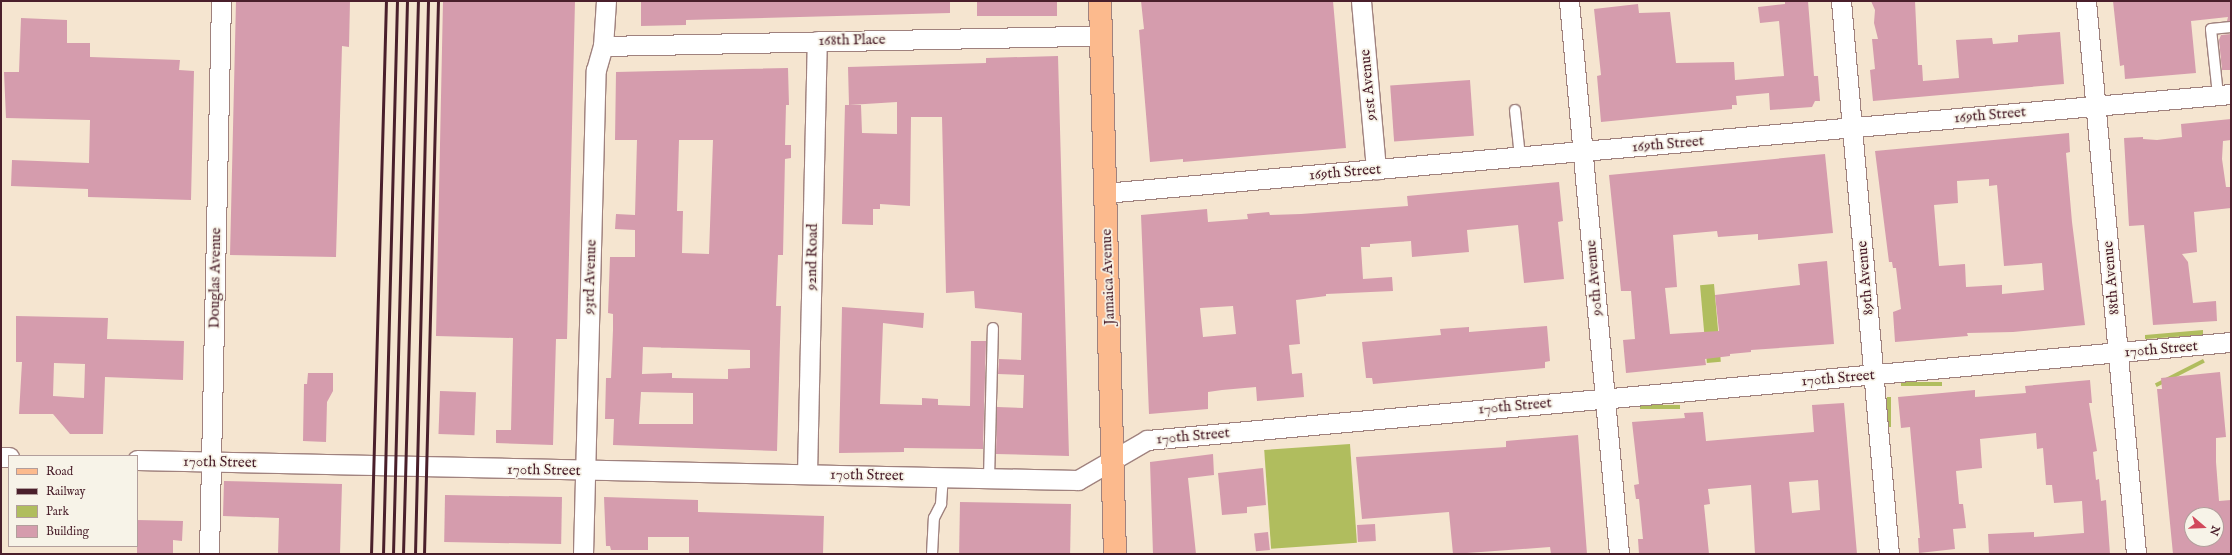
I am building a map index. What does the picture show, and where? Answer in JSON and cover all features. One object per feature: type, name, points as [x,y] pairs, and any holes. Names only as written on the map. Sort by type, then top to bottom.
[{"type":"main road","name":"Jamaica Avenue","points":[[1100,1],[1104,193],[1115,554]]},
{"type":"street","name":"Douglas Avenue","points":[[209,554],[221,1]]},
{"type":"street","name":"93rd Avenue","points":[[582,554],[596,70],[603,46],[606,1]]},
{"type":"street","name":"91st Avenue","points":[[1361,1],[1376,169]]},
{"type":"street","name":"90th Avenue","points":[[1569,1],[1619,554]]},
{"type":"street","name":"89th Avenue","points":[[1841,1],[1889,554]]},
{"type":"street","name":"88th Avenue","points":[[2086,1],[2136,554]]},
{"type":"street","name":"168th Place","points":[[603,46],[1100,36]]},
{"type":"street","name":"92nd Road","points":[[807,474],[817,41]]},
{"type":"street","name":"169th Street","points":[[1104,193],[2224,95]]},
{"type":"street","name":"170th Street","points":[[138,460],[1078,480],[1147,440],[2231,342]]},
{"type":"lane","points":[[2224,95],[2211,29],[2231,27]]},
{"type":"lane","points":[[1515,110],[1520,157]]},
{"type":"lane","points":[[989,478],[993,328]]},
{"type":"lane","points":[[932,554],[934,518],[941,504],[943,477]]},
{"type":"green space","points":[[1714,284],[1721,362],[1707,363],[1700,285]]},
{"type":"green space","points":[[2203,330],[2203,335],[2145,339],[2145,335]]},
{"type":"green space","points":[[2203,359],[2205,363],[2157,387],[2155,384]]},
{"type":"green space","points":[[1901,382],[1942,382],[1942,386],[1901,386]]},
{"type":"green space","points":[[1887,397],[1891,397],[1891,427],[1887,427]]},
{"type":"green space","points":[[1640,405],[1680,405],[1680,409],[1640,409]]},
{"type":"green space","points":[[1350,444],[1357,543],[1271,549],[1264,450]]},
{"type":"building","points":[[236,1],[350,1],[349,47],[342,46],[336,257],[230,255]]},
{"type":"building","points":[[443,1],[575,1],[567,339],[556,339],[553,445],[496,443],[496,430],[511,430],[513,338],[436,336]]},
{"type":"building","points":[[641,1],[950,1],[950,13],[686,20],[686,25],[641,26]]},
{"type":"building","points":[[977,1],[1057,1],[1057,16],[977,16]]},
{"type":"building","points":[[1141,1],[1333,1],[1346,148],[1183,162],[1183,159],[1150,162],[1139,30],[1144,29]]},
{"type":"building","points":[[1785,1],[1808,1],[1814,76],[1818,76],[1820,101],[1815,101],[1812,107],[1770,110],[1769,93],[1736,96],[1737,105],[1732,105],[1732,109],[1601,122],[1597,76],[1601,75],[1594,9],[1638,4],[1639,13],[1670,12],[1676,63],[1734,62],[1735,80],[1784,76],[1779,21],[1760,23],[1758,7],[1785,4]]},
{"type":"building","points":[[1871,1],[1915,1],[1918,65],[1922,65],[1923,81],[1959,78],[1956,40],[1992,38],[1993,44],[2018,42],[2018,35],[2060,32],[2064,84],[1873,101],[1870,70],[1875,69],[1872,39],[1878,39],[1874,23],[1875,10]]},
{"type":"building","points":[[2113,1],[2231,1],[2231,21],[2227,21],[2228,17],[2191,21],[2196,73],[2125,79],[2124,65],[2120,66]]},
{"type":"building","points":[[21,18],[67,20],[67,43],[90,43],[90,57],[180,60],[179,70],[194,71],[191,200],[88,197],[88,189],[11,186],[12,160],[89,163],[90,120],[6,118],[4,72],[19,72]]},
{"type":"building","points":[[2231,34],[2231,70],[2222,70],[2219,40],[2221,35]]},
{"type":"building","points":[[1058,56],[1069,456],[996,454],[997,407],[1023,408],[1024,375],[998,374],[999,359],[1021,360],[1022,313],[975,308],[974,291],[946,293],[942,117],[911,117],[910,206],[880,204],[880,209],[873,209],[873,225],[842,224],[845,105],[849,105],[848,67],[986,63],[986,58]],"holes":[[[897,102],[897,134],[862,133],[861,105],[849,105]]]},
{"type":"building","points":[[788,68],[789,105],[786,105],[785,145],[791,145],[791,158],[785,159],[783,255],[778,255],[776,306],[781,306],[777,451],[613,445],[614,419],[605,419],[606,378],[611,378],[613,330],[613,314],[608,313],[610,257],[635,257],[635,230],[615,229],[616,214],[635,215],[637,140],[615,140],[616,72]],"holes":[[[679,140],[713,140],[709,254],[682,253],[683,211],[677,211]],[[643,347],[750,350],[750,368],[728,369],[728,379],[672,378],[672,373],[642,374]],[[641,392],[693,393],[693,424],[639,424]]]},
{"type":"building","points":[[1470,80],[1474,136],[1394,141],[1390,86]]},
{"type":"building","points":[[2231,119],[2231,140],[2223,141],[2222,159],[2226,187],[2231,187],[2231,208],[2194,212],[2197,252],[2182,254],[2188,262],[2193,303],[2216,301],[2217,321],[2153,325],[2144,225],[2129,226],[2124,138],[2143,137],[2143,139],[2157,140],[2182,137],[2181,124]]},
{"type":"building","points":[[2069,133],[2070,152],[2066,153],[2072,222],[2085,325],[2013,332],[1967,333],[1968,336],[1895,342],[1893,312],[1901,309],[1896,268],[1893,268],[1892,262],[1889,262],[1875,151]],"holes":[[[1989,179],[1989,186],[1997,185],[2004,266],[2042,263],[2044,290],[2002,294],[2002,285],[1966,287],[1965,264],[1939,266],[1934,205],[1958,203],[1957,181]]]},
{"type":"building","points":[[1825,154],[1833,233],[1758,240],[1758,234],[1718,237],[1717,231],[1673,235],[1677,287],[1665,288],[1670,334],[1719,331],[1715,295],[1800,285],[1798,264],[1827,261],[1834,344],[1751,350],[1751,352],[1705,359],[1706,365],[1626,373],[1623,340],[1635,339],[1631,291],[1621,291],[1609,175]]},
{"type":"building","points":[[1559,182],[1563,221],[1558,222],[1564,279],[1524,283],[1518,225],[1467,230],[1469,252],[1412,257],[1411,241],[1370,244],[1370,247],[1361,247],[1363,279],[1392,277],[1393,291],[1326,294],[1326,296],[1296,300],[1300,344],[1289,345],[1292,374],[1302,373],[1304,397],[1257,401],[1256,387],[1222,390],[1208,392],[1208,409],[1149,414],[1141,215],[1207,209],[1208,222],[1248,219],[1247,214],[1269,212],[1270,215],[1301,214],[1408,206],[1407,196]],"holes":[[[1233,306],[1236,334],[1203,337],[1200,308]]]},
{"type":"building","points":[[842,307],[924,313],[923,328],[883,323],[880,404],[922,405],[922,398],[938,399],[938,405],[970,406],[971,341],[986,341],[983,449],[904,448],[904,452],[839,453]]},
{"type":"building","points":[[16,316],[108,318],[107,339],[184,341],[183,380],[105,377],[103,434],[70,434],[53,414],[19,414],[22,362],[16,362]],"holes":[[[54,363],[85,364],[84,398],[53,396]]]},
{"type":"building","points":[[1547,326],[1550,361],[1545,362],[1545,368],[1373,384],[1372,378],[1366,378],[1362,342],[1441,335],[1440,329],[1469,327],[1469,332]]},
{"type":"building","points":[[2220,372],[2226,437],[2216,438],[2216,462],[2219,501],[2231,500],[2231,554],[2173,554],[2157,389],[2162,389],[2161,378]]},
{"type":"building","points":[[308,373],[333,373],[333,391],[327,402],[326,442],[303,441],[304,384],[307,384]]},
{"type":"building","points":[[2090,380],[2092,403],[2089,403],[2097,451],[2093,452],[2096,480],[2099,479],[2101,501],[2106,500],[2110,554],[1989,554],[1988,534],[2034,532],[2034,537],[2084,533],[2082,501],[2054,503],[2052,485],[2046,485],[2043,448],[2037,449],[2036,433],[1980,439],[1982,468],[1956,471],[1959,504],[1963,504],[1966,528],[1953,529],[1955,549],[1919,553],[1918,538],[1920,538],[1910,427],[1901,428],[1898,397],[1975,390],[1975,397],[2026,393],[2025,386]]},
{"type":"building","points":[[440,391],[476,392],[474,435],[438,434]]},
{"type":"building","points":[[1844,403],[1857,554],[1755,554],[1751,485],[1708,489],[1710,504],[1704,505],[1709,554],[1639,554],[1638,539],[1643,539],[1639,499],[1636,499],[1634,485],[1639,484],[1632,422],[1685,418],[1684,413],[1703,412],[1706,441],[1814,432],[1812,405]],"holes":[[[1818,480],[1820,510],[1792,513],[1789,482]]]},
{"type":"building","points":[[1578,435],[1587,554],[1551,554],[1550,547],[1453,554],[1449,512],[1362,519],[1356,457],[1506,447],[1506,441]]},
{"type":"building","points":[[1213,454],[1214,475],[1188,478],[1196,554],[1153,554],[1150,462]]},
{"type":"building","points":[[1263,468],[1266,505],[1247,507],[1247,513],[1222,515],[1218,473]]},
{"type":"building","points":[[224,481],[342,484],[340,554],[278,554],[279,518],[223,516]]},
{"type":"building","points":[[445,495],[562,497],[561,544],[444,542]]},
{"type":"building","points":[[604,497],[698,500],[698,512],[824,516],[823,554],[689,553],[689,537],[648,537],[648,550],[611,550],[610,546],[606,546]]},
{"type":"building","points":[[960,502],[1071,504],[1070,554],[959,554]]},
{"type":"building","points":[[138,520],[183,521],[182,541],[173,540],[173,554],[137,554]]},
{"type":"building","points":[[1375,524],[1376,541],[1358,542],[1357,525]]},
{"type":"building","points":[[1268,532],[1270,550],[1256,551],[1254,533]]},
{"type":"railway","points":[[371,554],[386,1]]},
{"type":"railway","points":[[383,554],[397,1]]},
{"type":"railway","points":[[393,554],[407,1]]},
{"type":"railway","points":[[403,554],[418,1]]},
{"type":"railway","points":[[415,554],[428,1]]},
{"type":"railway","points":[[424,554],[438,1]]}]
